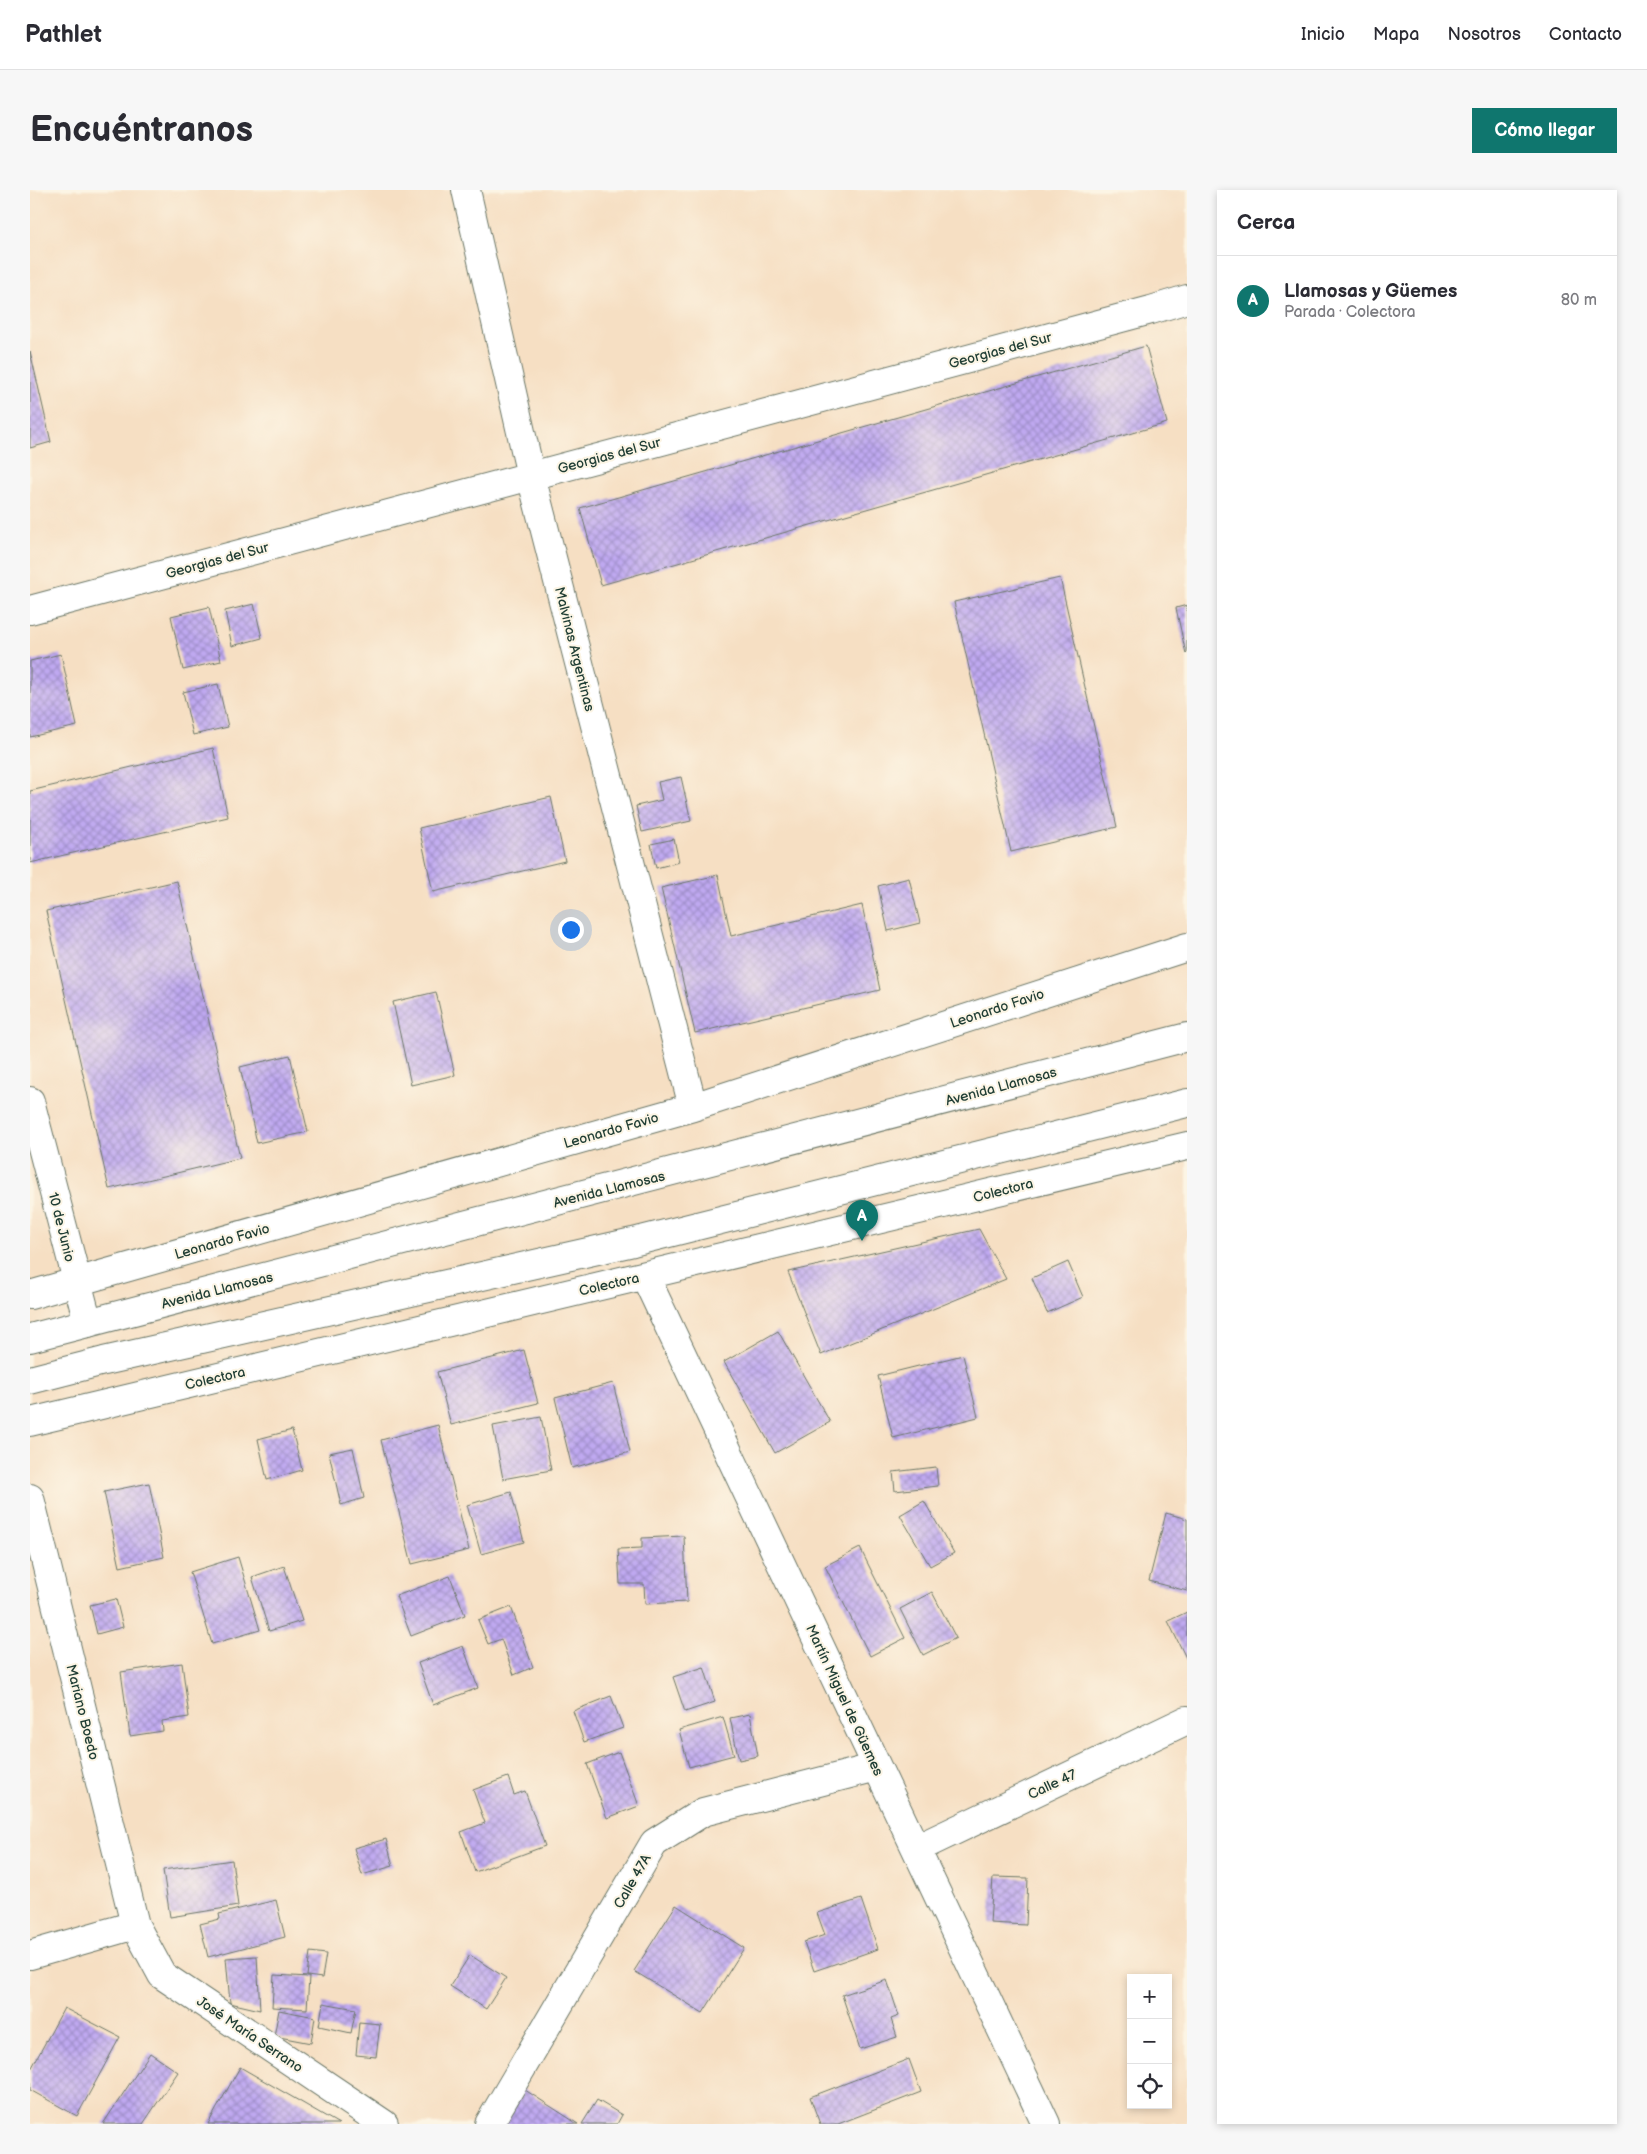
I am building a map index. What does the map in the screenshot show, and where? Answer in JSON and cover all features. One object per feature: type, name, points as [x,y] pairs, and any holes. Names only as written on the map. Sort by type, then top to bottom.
[{"type":"main road","name":"Malvinas Argentinas","points":[[471,191],[531,476],[693,1107]]},
{"type":"main road","name":"Georgias del Sur","points":[[30,610],[1142,312],[1187,298]]},
{"type":"main road","name":"Leonardo Favio","points":[[30,1295],[693,1107],[1187,947]]},
{"type":"main road","name":"Avenida Llamosas","points":[[30,1338],[732,1157],[1187,1037]]},
{"type":"main road","name":"10 de Junio","points":[[30,1102],[88,1323]]},
{"type":"main road","points":[[30,1380],[114,1358],[633,1242],[1187,1103]]},
{"type":"main road","name":"Colectora","points":[[30,1422],[1187,1146]]},
{"type":"main road","name":"Martín Miguel de Güemes","points":[[645,1276],[1046,2124]]},
{"type":"main road","name":"Mariano Boedo","points":[[30,1498],[135,1925]]},
{"type":"main road","name":"Calle 47","points":[[916,1849],[1187,1720]]},
{"type":"main road","name":"Calle 47A","points":[[489,2124],[654,1843],[703,1812],[877,1767]]},
{"type":"main road","points":[[30,1955],[135,1925]]},
{"type":"main road","name":"José María Serrano","points":[[135,1925],[162,1974],[384,2124]]},
{"type":"building","points":[[1146,346],[1167,423],[601,585],[580,508]]},
{"type":"building","points":[[30,351],[51,442],[30,448]]},
{"type":"building","points":[[1060,578],[1117,827],[1011,852],[954,602]]},
{"type":"building","points":[[254,604],[262,638],[232,646],[225,611]]},
{"type":"building","points":[[1187,605],[1187,653],[1186,654],[1176,608]]},
{"type":"building","points":[[209,607],[221,661],[183,670],[171,616]]},
{"type":"building","points":[[61,654],[77,726],[30,737],[30,661]]},
{"type":"building","points":[[218,684],[228,727],[193,735],[183,692]]},
{"type":"building","points":[[213,748],[228,817],[30,863],[30,791]]},
{"type":"building","points":[[681,777],[691,821],[642,832],[636,806],[662,800],[658,782]]},
{"type":"building","points":[[551,797],[565,861],[433,892],[419,828]]},
{"type":"building","points":[[674,839],[679,862],[656,868],[651,844]]},
{"type":"building","points":[[718,875],[731,936],[862,905],[880,990],[695,1033],[661,888]]},
{"type":"building","points":[[909,878],[920,923],[888,931],[878,886]]},
{"type":"building","points":[[177,881],[240,1158],[109,1189],[46,911]]},
{"type":"building","points":[[436,992],[455,1075],[411,1085],[393,1002]]},
{"type":"building","points":[[290,1055],[308,1132],[257,1143],[240,1067]]},
{"type":"building","points":[[979,1229],[1006,1279],[821,1355],[788,1272]]},
{"type":"building","points":[[1068,1262],[1083,1297],[1047,1313],[1032,1278]]},
{"type":"building","points":[[778,1331],[830,1422],[775,1453],[724,1362]]},
{"type":"building","points":[[524,1350],[538,1403],[451,1425],[437,1372]]},
{"type":"building","points":[[963,1355],[978,1417],[893,1438],[878,1376]]},
{"type":"building","points":[[613,1383],[630,1452],[572,1468],[555,1398]]},
{"type":"building","points":[[541,1417],[551,1470],[503,1479],[493,1426]]},
{"type":"building","points":[[438,1425],[469,1550],[412,1564],[381,1440]]},
{"type":"building","points":[[292,1430],[302,1470],[267,1480],[258,1439]]},
{"type":"building","points":[[353,1448],[364,1498],[341,1505],[329,1453]]},
{"type":"building","points":[[936,1467],[938,1486],[895,1491],[893,1472]]},
{"type":"building","points":[[149,1483],[164,1557],[120,1567],[104,1492]]},
{"type":"building","points":[[511,1492],[524,1542],[481,1554],[467,1505]]},
{"type":"building","points":[[924,1501],[954,1553],[930,1566],[900,1515]]},
{"type":"building","points":[[1166,1513],[1187,1519],[1187,1591],[1149,1581]]},
{"type":"building","points":[[684,1536],[687,1602],[645,1604],[644,1584],[620,1584],[618,1549],[642,1548],[642,1538]]},
{"type":"building","points":[[860,1548],[905,1638],[870,1656],[825,1566]]},
{"type":"building","points":[[238,1557],[260,1630],[212,1644],[190,1572]]},
{"type":"building","points":[[284,1566],[302,1621],[269,1631],[252,1577]]},
{"type":"building","points":[[450,1576],[465,1615],[411,1636],[396,1596]]},
{"type":"building","points":[[932,1592],[956,1638],[923,1655],[900,1609]]},
{"type":"building","points":[[116,1599],[123,1627],[97,1634],[90,1605]]},
{"type":"building","points":[[511,1607],[533,1667],[514,1675],[501,1639],[488,1644],[478,1620]]},
{"type":"building","points":[[1187,1612],[1187,1660],[1168,1621]]},
{"type":"building","points":[[463,1646],[478,1688],[433,1705],[418,1663]]},
{"type":"building","points":[[182,1663],[189,1717],[162,1721],[163,1731],[130,1736],[121,1672]]},
{"type":"building","points":[[704,1667],[715,1702],[685,1712],[673,1677]]},
{"type":"building","points":[[611,1696],[623,1728],[584,1742],[573,1711]]},
{"type":"building","points":[[750,1714],[758,1756],[739,1760],[730,1718]]},
{"type":"building","points":[[723,1717],[734,1755],[689,1767],[679,1730]]},
{"type":"building","points":[[619,1752],[639,1806],[607,1818],[587,1764]]},
{"type":"building","points":[[508,1777],[514,1795],[525,1791],[545,1846],[475,1872],[461,1832],[485,1823],[473,1790]]},
{"type":"building","points":[[386,1839],[393,1866],[362,1875],[354,1848]]},
{"type":"building","points":[[232,1860],[238,1906],[170,1917],[163,1870]]},
{"type":"building","points":[[993,1877],[1028,1878],[1026,1925],[990,1923]]},
{"type":"building","points":[[861,1899],[878,1949],[814,1971],[804,1942],[825,1935],[817,1913]]},
{"type":"building","points":[[276,1900],[285,1937],[208,1957],[200,1924],[220,1919],[219,1914]]},
{"type":"building","points":[[676,1905],[744,1948],[703,2013],[634,1971]]},
{"type":"building","points":[[310,1952],[326,1954],[322,1978],[307,1976]]},
{"type":"building","points":[[470,1955],[506,1978],[486,2009],[450,1986]]},
{"type":"building","points":[[257,1956],[260,2010],[230,2003],[226,1958]]},
{"type":"building","points":[[274,1975],[309,1977],[307,2009],[272,2007]]},
{"type":"building","points":[[887,1980],[899,2016],[891,2019],[897,2037],[860,2049],[842,1995]]},
{"type":"building","points":[[323,2003],[356,2009],[351,2033],[319,2026]]},
{"type":"building","points":[[64,2008],[120,2037],[77,2116],[30,2090],[30,2071]]},
{"type":"building","points":[[279,2010],[315,2017],[311,2043],[274,2036]]},
{"type":"building","points":[[359,2022],[380,2024],[376,2057],[356,2055]]},
{"type":"building","points":[[150,2053],[178,2072],[143,2124],[103,2124]]},
{"type":"building","points":[[909,2059],[921,2092],[838,2124],[820,2124],[810,2097]]},
{"type":"building","points":[[240,2067],[339,2124],[208,2124]]},
{"type":"building","points":[[522,2088],[578,2124],[503,2124]]},
{"type":"building","points":[[597,2100],[622,2115],[617,2124],[582,2124]]},
{"type":"place","name":"Llamosas y Güemes","points":[[862,1241]]}]
